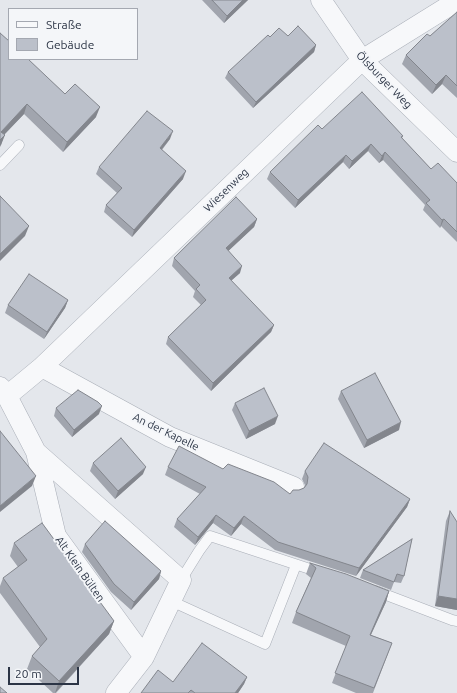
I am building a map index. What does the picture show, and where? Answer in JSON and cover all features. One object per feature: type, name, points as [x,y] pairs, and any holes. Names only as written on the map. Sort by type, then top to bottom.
[{"type":"street","name":"Ölsburger Weg","points":[[321,0],[362,60],[457,152]]},
{"type":"street","name":"Wiesenweg","points":[[3,391],[42,367],[362,60],[457,1]]},
{"type":"street","name":"An der Kapelle","points":[[42,367],[170,437],[294,487]]},
{"type":"street","name":"Alt Klein Bülten","points":[[3,391],[36,452],[56,536],[144,657]]},
{"type":"street","points":[[36,452],[181,580],[144,657],[116,693]]},
{"type":"lane","points":[[0,165],[19,145]]},
{"type":"lane","points":[[181,580],[210,536],[330,575]]},
{"type":"lane","points":[[172,601],[265,644],[296,565]]},
{"type":"lane","points":[[366,587],[457,621]]},
{"type":"building","points":[[212,0],[243,0],[227,16]]},
{"type":"building","points":[[457,12],[457,86],[446,75],[436,85],[406,55],[427,34],[430,36]]},
{"type":"building","points":[[298,26],[316,45],[256,102],[228,72],[268,35],[270,37],[279,28],[288,36]]},
{"type":"building","points":[[0,33],[8,40],[8,60],[29,60],[65,94],[75,84],[100,107],[67,142],[27,104],[1,132],[5,135],[0,140]]},
{"type":"building","points":[[362,92],[431,169],[438,163],[457,183],[457,232],[444,219],[442,220],[426,203],[430,200],[385,152],[382,156],[371,144],[352,161],[346,155],[298,200],[270,172],[318,125],[322,129]]},
{"type":"building","points":[[147,111],[173,131],[160,148],[186,171],[134,230],[106,205],[122,188],[99,167]]},
{"type":"building","points":[[0,196],[29,226],[0,254]]},
{"type":"building","points":[[236,197],[257,219],[226,248],[242,266],[229,278],[274,325],[213,383],[168,337],[206,300],[196,289],[200,285],[174,258]]},
{"type":"building","points":[[29,274],[68,300],[47,332],[8,305]]},
{"type":"building","points":[[375,373],[401,422],[367,440],[341,391]]},
{"type":"building","points":[[264,388],[278,416],[249,431],[235,403]]},
{"type":"building","points":[[78,390],[102,406],[74,430],[56,408]]},
{"type":"building","points":[[0,431],[36,476],[0,506]]},
{"type":"building","points":[[121,438],[146,467],[118,491],[93,463]]},
{"type":"building","points":[[324,443],[410,499],[359,568],[278,542],[244,516],[234,528],[216,515],[198,537],[177,519],[206,487],[168,467],[179,446],[223,469],[228,464],[274,482],[290,494],[293,490],[304,488],[307,484],[308,477],[305,471]]},
{"type":"building","points":[[450,511],[457,522],[457,599],[438,596]]},
{"type":"building","points":[[105,521],[161,571],[134,602],[114,584],[85,544]]},
{"type":"building","points":[[42,523],[114,621],[59,681],[32,656],[47,639],[3,578],[27,560],[14,543]]},
{"type":"building","points":[[412,539],[404,576],[397,574],[394,582],[363,570]]},
{"type":"building","points":[[310,563],[346,574],[389,591],[370,635],[392,643],[374,688],[335,673],[350,636],[296,612],[316,568]]},
{"type":"building","points":[[202,643],[247,677],[235,693],[195,693],[191,690],[188,693],[141,693],[158,670],[173,682]]},
{"type":"building","points":[[0,687],[7,693],[0,693]]}]
